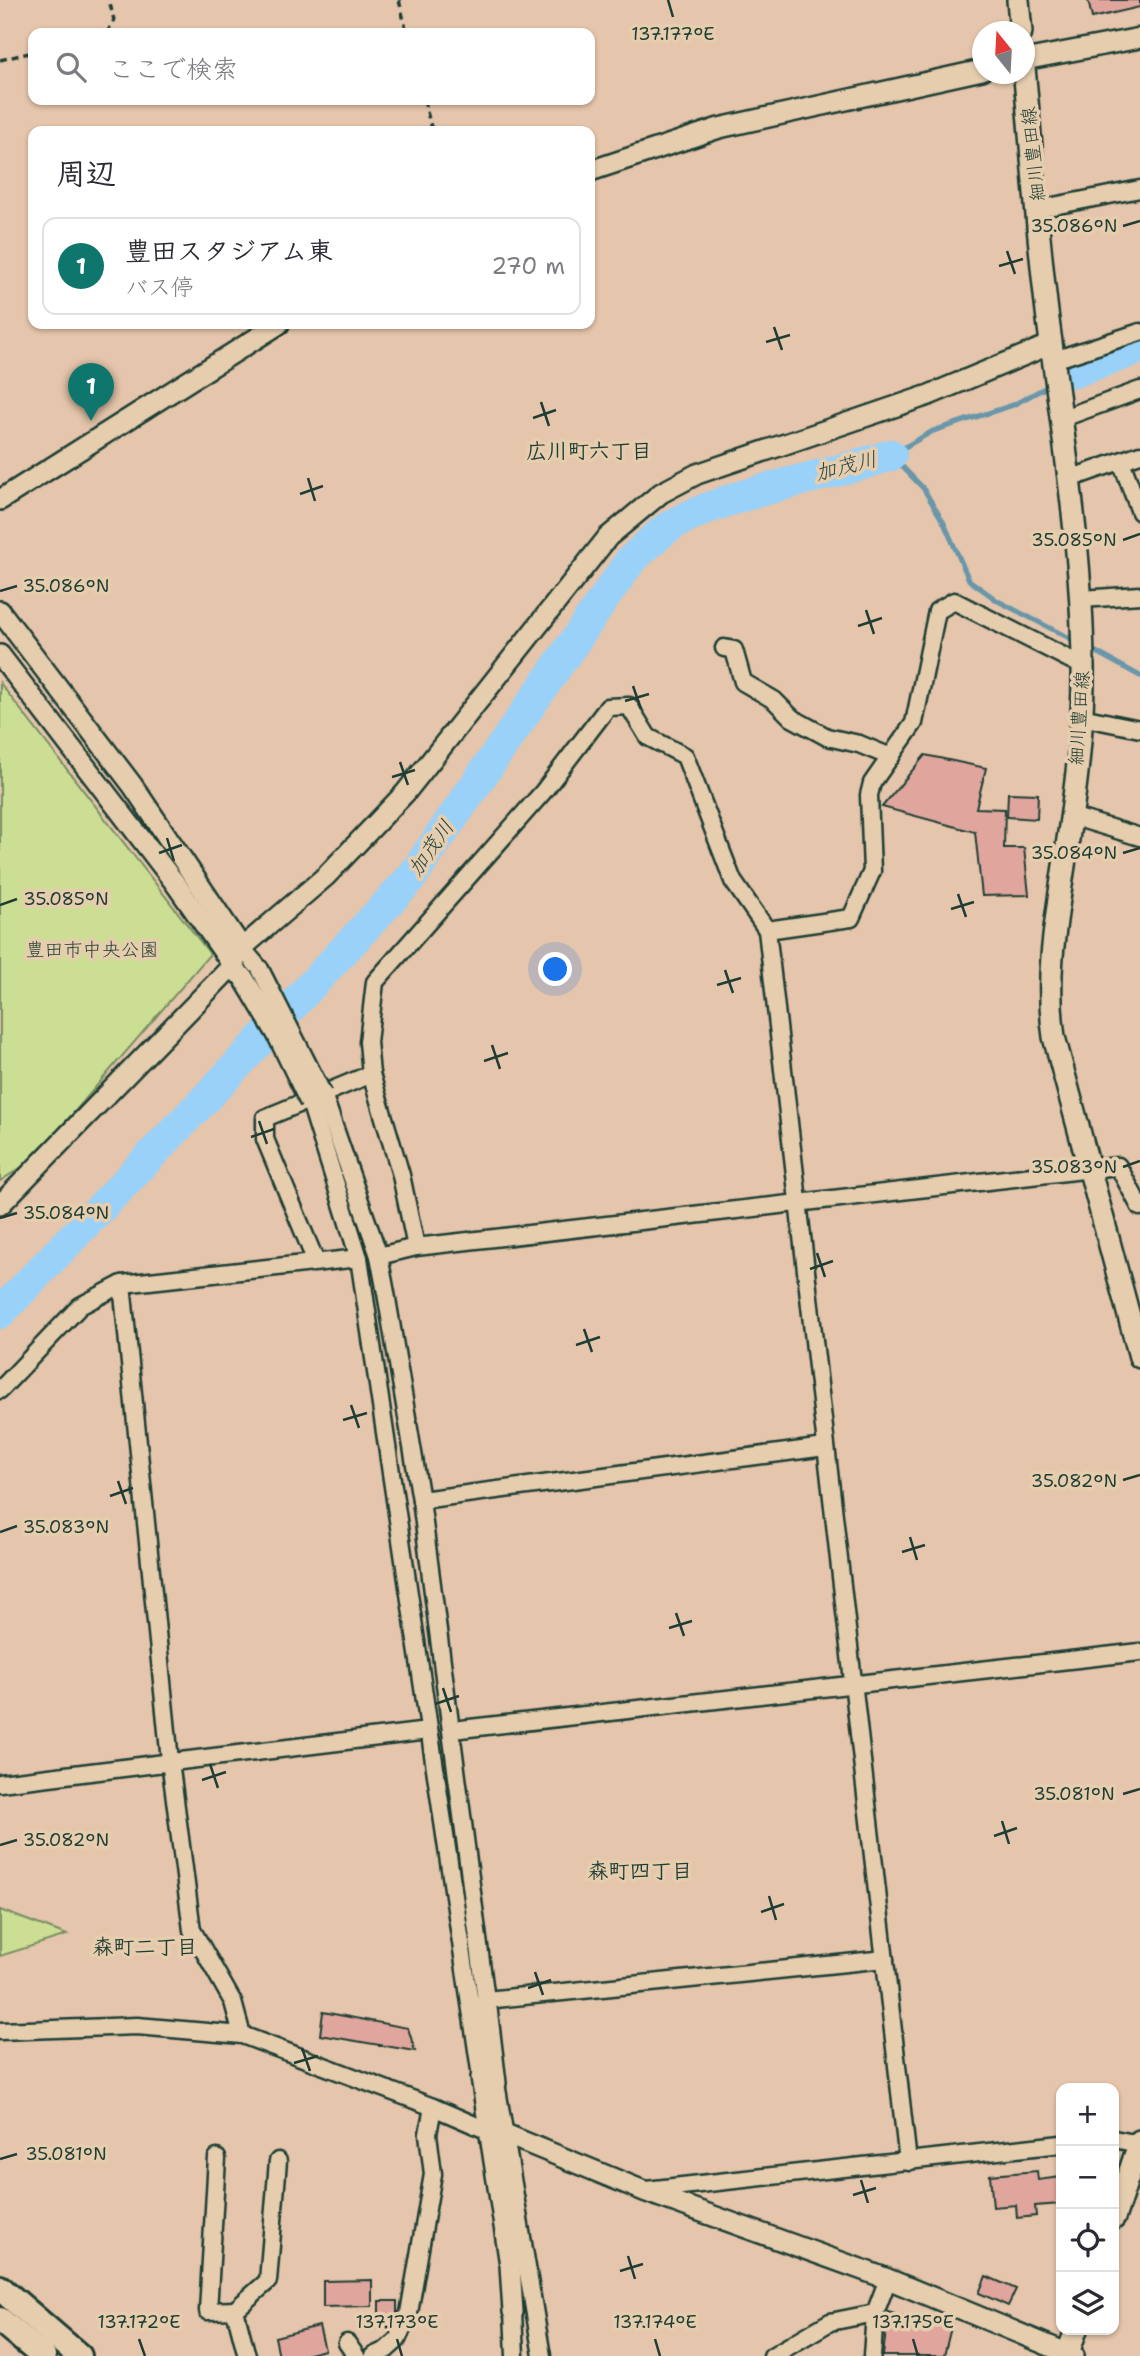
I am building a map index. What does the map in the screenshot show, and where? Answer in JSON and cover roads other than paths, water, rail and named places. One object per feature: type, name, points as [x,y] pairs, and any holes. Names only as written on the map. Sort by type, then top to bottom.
[{"type":"highway","points":[[0,2288],[79,2356]]},
{"type":"highway","points":[[0,2320],[43,2356]]},
{"type":"main road","points":[[1018,0],[1020,21]]},
{"type":"main road","name":"細川豊田線","points":[[1026,84],[1053,356],[1063,418],[1082,599],[1081,717],[1071,817],[1050,961],[1048,1000],[1054,1037],[1088,1171],[1140,1357]]},
{"type":"main road","points":[[1117,2209],[1139,2142]]},
{"type":"main road","points":[[1070,2355],[1075,2335]]},
{"type":"street","points":[[1035,58],[1140,38]]},
{"type":"street","points":[[595,169],[719,128],[972,72]]},
{"type":"street","points":[[1038,209],[1140,189]]},
{"type":"street","points":[[0,500],[271,329]]},
{"type":"street","points":[[242,948],[326,876],[406,792],[608,537],[661,493],[709,469],[929,395],[1140,332]]},
{"type":"street","points":[[1063,418],[1140,390]]},
{"type":"street","points":[[1069,478],[1140,454]]},
{"type":"street","points":[[1121,461],[1140,512]]},
{"type":"street","points":[[1082,599],[1140,595]]},
{"type":"street","points":[[766,930],[850,918],[872,871],[869,795],[872,783],[914,723],[937,611],[954,601],[1083,666]]},
{"type":"street","points":[[0,611],[133,786],[242,948],[245,970]]},
{"type":"street","points":[[724,648],[734,650],[743,682],[774,700],[792,718],[827,737],[859,744],[891,757]]},
{"type":"street","points":[[0,655],[245,970],[277,1034],[316,1098],[379,1256],[421,1500],[452,1730],[486,2000],[488,2080]]},
{"type":"street","points":[[416,1247],[401,1175],[371,1074],[368,1042],[375,982],[534,803],[608,708],[629,706],[636,713],[648,737],[685,756],[733,881],[766,930],[908,2162]]},
{"type":"street","points":[[1081,717],[1140,729]]},
{"type":"street","points":[[1071,817],[1140,837]]},
{"type":"street","points":[[0,1205],[245,970]]},
{"type":"street","points":[[316,1262],[265,1139],[265,1118],[371,1074]]},
{"type":"street","points":[[316,1098],[359,1258],[428,1731],[488,2080],[542,2356]]},
{"type":"street","points":[[379,1256],[416,1247],[1118,1166],[1140,1207]]},
{"type":"street","points":[[0,1390],[80,1307],[122,1284],[359,1258]]},
{"type":"street","points":[[122,1284],[170,1761],[192,1930],[233,2002],[242,2035]]},
{"type":"street","points":[[421,1500],[825,1447]]},
{"type":"street","points":[[452,1730],[855,1686],[1140,1651]]},
{"type":"street","points":[[0,1783],[428,1731]]},
{"type":"street","points":[[486,2000],[885,1959]]},
{"type":"street","points":[[0,2031],[137,2026],[242,2035],[644,2191],[888,2279],[1070,2355]]},
{"type":"street","points":[[373,2356],[386,2350],[397,2340],[408,2313],[433,2174],[428,2134],[433,2107]]},
{"type":"street","points":[[498,2133],[515,2356]]},
{"type":"street","points":[[1119,2140],[1139,2142]]},
{"type":"street","points":[[644,2191],[1056,2145]]},
{"type":"street","points":[[217,2158],[208,2311],[234,2310],[268,2281],[278,2161]]},
{"type":"street","points":[[872,2356],[875,2313],[888,2279]]},
{"type":"street","points":[[234,2310],[247,2356]]},
{"type":"street","points":[[772,2356],[830,2322],[875,2313]]},
{"type":"waterway","name":"加茂川","points":[[1074,372],[1140,348]]},
{"type":"waterway","points":[[1061,379],[1074,372]]},
{"type":"waterway","points":[[1052,384],[1013,405],[933,431],[891,455],[923,488],[944,523],[969,580],[998,601],[1075,641]]},
{"type":"waterway","name":"加茂川","points":[[0,1313],[228,1075],[411,878],[630,561],[669,527],[701,511],[755,492],[891,455]]},
{"type":"waterway","points":[[1087,647],[1140,676]]},
{"type":"place","name":"豊田スタジアム東","points":[[91,421]]},
{"type":"district","name":"広川町六丁目","points":[[589,451]]},
{"type":"district","name":"森町四丁目","points":[[640,1871]]},
{"type":"district","name":"森町二丁目","points":[[145,1947]]},
{"type":"park label","name":"豊田市中央公園","points":[[92,949]]}]
